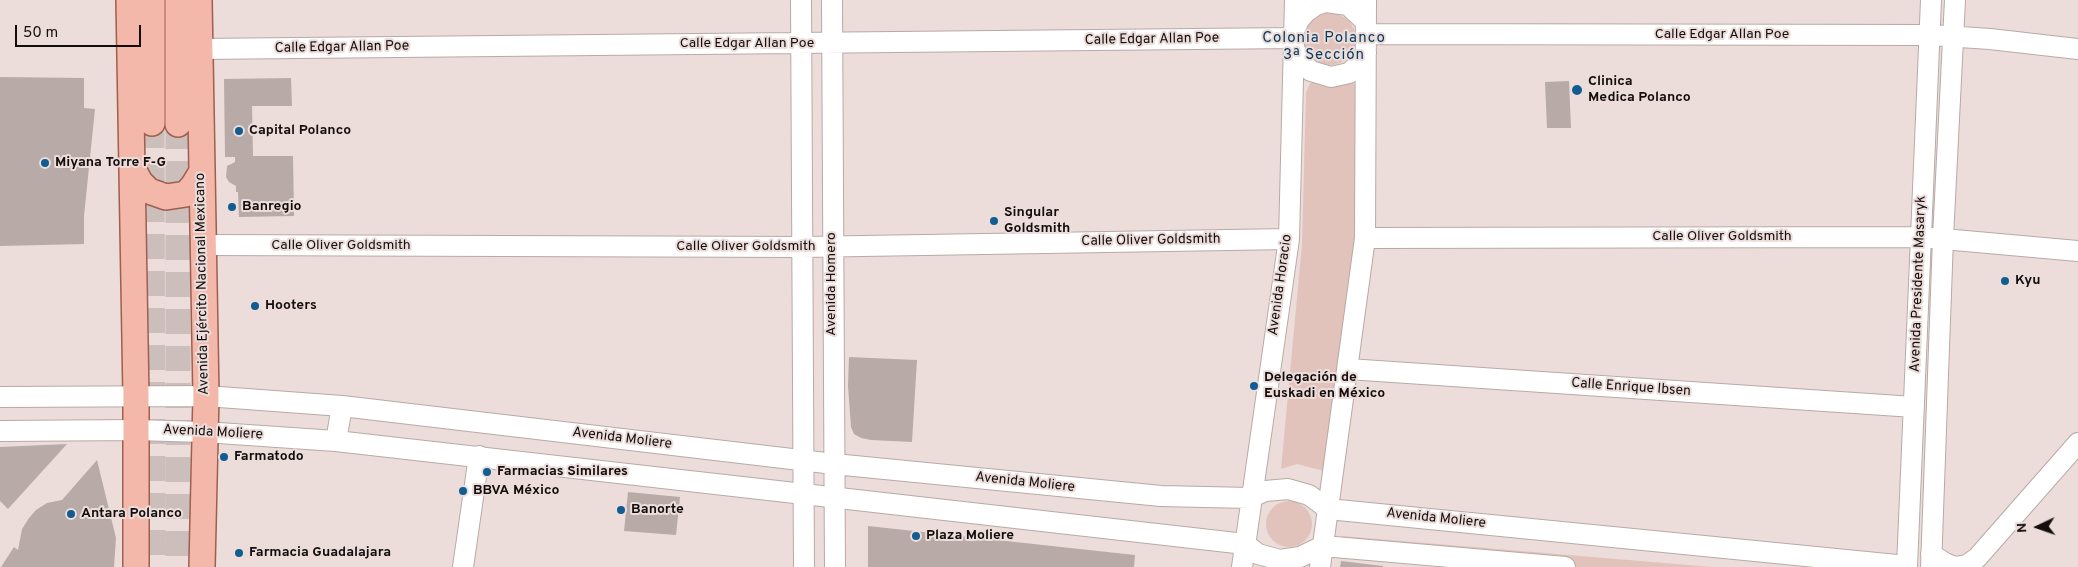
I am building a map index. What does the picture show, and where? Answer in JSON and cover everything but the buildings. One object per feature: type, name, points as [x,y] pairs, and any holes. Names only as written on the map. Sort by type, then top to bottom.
[{"type":"main road","points":[[129,0],[136,398],[136,567]]},
{"type":"main road","points":[[152,0],[152,123]]},
{"type":"main road","points":[[178,0],[178,124]]},
{"type":"main road","name":"Avenida Ejército Nacional Mexicano","points":[[199,0],[206,396],[202,567]]},
{"type":"main road","points":[[133,169],[140,182],[149,192],[166,197],[186,194],[201,173]]},
{"type":"street","points":[[801,0],[804,567]]},
{"type":"street","name":"Avenida Homero","points":[[832,0],[835,567]]},
{"type":"street","name":"Avenida Horacio","points":[[1242,567],[1250,498],[1289,239],[1295,0]]},
{"type":"street","points":[[1320,567],[1365,238],[1366,0]]},
{"type":"street","name":"Avenida Presidente Masaryk","points":[[1907,566],[1931,0]]},
{"type":"street","name":"Avenida Presidente Masaryk","points":[[1931,560],[1954,0]]},
{"type":"street","points":[[1326,2],[1348,5],[1366,36],[1358,65],[1349,72],[1331,78],[1311,71],[1300,61],[1294,39],[1299,20],[1316,5],[1326,2]]},
{"type":"street","name":"Calle Edgar Allan Poe","points":[[1366,36],[1930,35],[2078,49]]},
{"type":"street","name":"Calle Edgar Allan Poe","points":[[199,49],[1294,39]]},
{"type":"street","name":"Calle Oliver Goldsmith","points":[[1365,238],[1921,237],[2078,251]]},
{"type":"street","name":"Calle Oliver Goldsmith","points":[[204,245],[802,247],[1289,239]]},
{"type":"street","name":"Calle Enrique Ibsen","points":[[1348,369],[1914,407]]},
{"type":"street","name":"Avenida Moliere","points":[[0,397],[136,398],[206,396],[342,406],[834,464],[1161,496],[1250,498],[1265,491],[1288,489],[1309,495],[1328,509],[1907,566]]},
{"type":"street","points":[[336,441],[342,406]]},
{"type":"street","name":"Avenida Moliere","points":[[0,430],[204,432],[336,441],[1244,544],[1258,554],[1280,560],[1300,557],[1323,546]]},
{"type":"street","points":[[1931,560],[1955,567],[1968,565],[1978,558],[2076,448]]},
{"type":"street","points":[[463,567],[479,456]]},
{"type":"street","points":[[1323,546],[1565,567]]},
{"type":"shaded area","points":[[1325,13],[1335,13],[1345,17],[1352,24],[1356,39],[1352,54],[1345,61],[1335,65],[1325,65],[1315,61],[1308,54],[1304,44],[1304,34],[1308,24],[1315,17]]},
{"type":"shaded area","points":[[1318,81],[1353,83],[1358,89],[1360,231],[1328,472],[1297,464],[1281,469],[1302,244],[1306,93],[1310,83]]},
{"type":"shaded area","points":[[1284,501],[1294,501],[1308,511],[1312,524],[1308,537],[1302,543],[1294,547],[1284,547],[1270,537],[1266,529],[1266,519],[1276,505]]},
{"type":"shaded area","points":[[1342,536],[1712,567],[1541,567],[1341,550]]},
{"type":"tunnel","points":[[152,123],[153,567]]},
{"type":"tunnel","points":[[178,124],[178,567]]},
{"type":"place","name":"Clinica Medica Polanco","points":[[1577,90]]},
{"type":"place","name":"Capital Polanco","points":[[239,131]]},
{"type":"place","name":"Miyana Torre F-G","points":[[45,163]]},
{"type":"place","name":"Banregio","points":[[232,207]]},
{"type":"place","name":"Singular Goldsmith","points":[[994,221]]},
{"type":"place","name":"Kyu","points":[[2005,281]]},
{"type":"place","name":"Hooters","points":[[255,306]]},
{"type":"place","name":"Delegación de Euskadi en México","points":[[1254,386]]},
{"type":"place","name":"Farmatodo","points":[[224,457]]},
{"type":"place","name":"Farmacias Similares","points":[[487,472]]},
{"type":"place","name":"BBVA México","points":[[463,491]]},
{"type":"place","name":"Banorte","points":[[621,510]]},
{"type":"place","name":"Antara Polanco","points":[[71,514]]},
{"type":"place","name":"Plaza Moliere","points":[[916,536]]},
{"type":"place","name":"Farmacia Guadalajara","points":[[239,553]]},
{"type":"district","name":"Colonia Polanco 3ª Sección","points":[[1324,48]]}]
